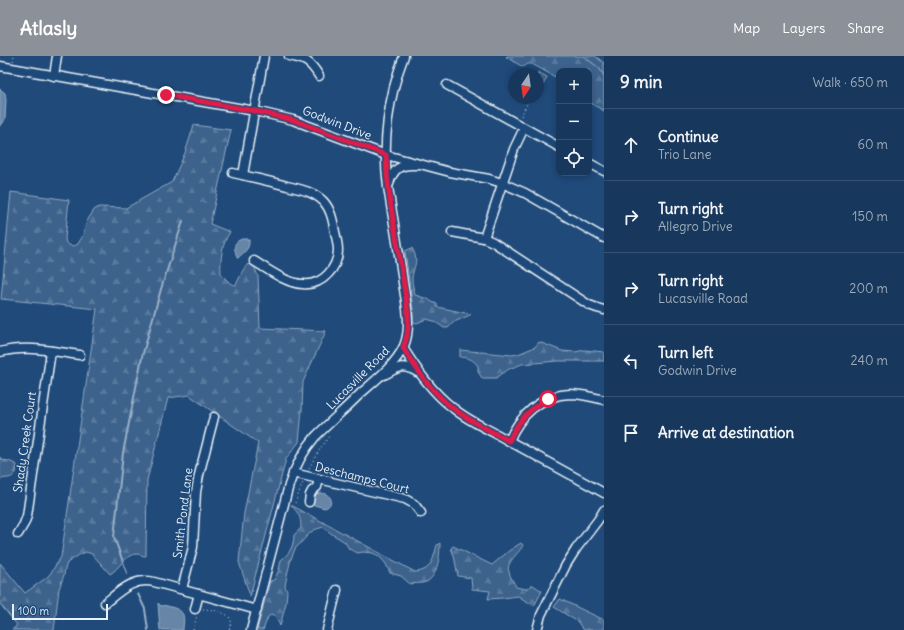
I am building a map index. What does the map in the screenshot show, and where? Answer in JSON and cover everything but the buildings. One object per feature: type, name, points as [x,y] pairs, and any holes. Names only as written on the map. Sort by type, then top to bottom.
[{"type":"street","points":[[54,76],[57,56]]},
{"type":"street","points":[[243,175],[264,56]]},
{"type":"street","points":[[289,56],[307,61],[311,64],[318,76]]},
{"type":"street","name":"Lucasville Road","points":[[251,630],[293,473],[302,455],[315,437],[390,366],[403,348],[407,336],[407,314],[388,186],[386,155],[391,104],[395,83],[404,56]]},
{"type":"street","name":"Godwin Drive","points":[[0,66],[255,111],[293,120],[386,155],[450,172],[489,179],[502,183],[525,193],[604,238]]},
{"type":"street","points":[[447,85],[556,145]]},
{"type":"street","points":[[484,238],[520,126]]},
{"type":"street","points":[[388,186],[392,174],[400,167],[409,164],[425,165]]},
{"type":"street","points":[[592,165],[604,171]]},
{"type":"street","points":[[233,173],[306,191],[315,195],[323,201],[333,219],[338,250],[336,260],[332,269],[325,277],[314,283],[302,284],[286,279],[274,274],[254,261]]},
{"type":"street","points":[[452,232],[484,238],[493,242],[589,305],[604,310]]},
{"type":"street","points":[[0,352],[27,348],[80,355]]},
{"type":"street","points":[[403,348],[420,373],[443,400],[454,409],[604,493]]},
{"type":"street","name":"Shady Creek Court","points":[[18,534],[24,524],[26,516],[51,351]]},
{"type":"street","points":[[377,379],[394,370],[404,367],[412,368],[420,373]]},
{"type":"street","points":[[509,441],[522,418],[530,410],[548,399],[569,394],[604,400]]},
{"type":"street","name":"Smith Pond Lane","points":[[182,589],[193,547],[195,502],[199,475],[214,417]]},
{"type":"street","name":"Deschamps Court","points":[[293,473],[405,499],[414,504],[421,513]]},
{"type":"street","points":[[309,502],[310,495],[317,487],[319,479]]},
{"type":"street","points":[[536,630],[541,615],[566,565],[604,510]]},
{"type":"street","points":[[105,603],[131,584],[140,581],[151,581],[257,610]]},
{"type":"street","points":[[327,630],[337,590]]},
{"type":"street","points":[[198,610],[199,594]]},
{"type":"path","points":[[520,126],[528,104]]},
{"type":"path","points":[[310,468],[320,449],[330,435]]},
{"type":"path","points":[[295,503],[304,480]]},
{"type":"path","points":[[194,630],[198,610],[203,608],[224,613],[228,616],[231,621],[229,630]]},
{"type":"green space","points":[[583,56],[595,56],[604,63],[604,76],[599,68]]},
{"type":"green space","points":[[583,56],[599,68],[604,76],[604,111],[592,104],[592,68],[556,68],[556,77],[544,71],[544,68],[539,68],[532,64],[528,64],[523,67],[506,57]]},
{"type":"green space","points":[[544,75],[547,77],[544,83]]},
{"type":"green space","points":[[194,125],[231,130],[210,224],[230,232],[225,241],[222,252],[221,274],[231,284],[236,285],[243,270],[248,264],[253,264],[258,276],[260,328],[326,331],[303,382],[299,442],[286,459],[250,596],[239,562],[244,513],[258,443],[189,395],[168,398],[147,480],[146,556],[137,554],[132,555],[125,559],[110,574],[92,554],[86,552],[79,555],[67,563],[65,569],[59,589],[54,630],[12,630],[17,625],[0,604],[0,563],[25,593],[50,574],[61,557],[97,309],[1,299],[11,192],[69,200],[65,239],[66,243],[74,246],[78,244],[82,237],[87,221],[94,210],[99,207],[126,208],[172,182],[185,153]]},
{"type":"green space","points":[[412,248],[416,257],[412,279],[415,295],[428,299],[437,304],[437,307],[471,314],[470,315],[454,322],[448,328],[444,328],[434,321],[426,319],[417,323],[413,322],[413,309],[405,251]]},
{"type":"green space","points":[[539,342],[562,351],[575,352],[585,350],[604,352],[604,361],[558,361],[522,364],[509,369],[496,378],[482,378],[478,372],[478,366],[472,360],[460,357],[460,350],[512,355],[518,354],[535,347]]},
{"type":"green space","points":[[0,457],[2,460],[9,461],[17,465],[16,473],[12,477],[0,480]]},
{"type":"green space","points":[[291,505],[415,572],[421,571],[428,567],[433,559],[437,545],[440,543],[439,559],[436,570],[426,582],[410,584],[401,576],[390,573],[386,564],[380,557],[373,553],[358,553],[349,549],[345,542],[323,527],[314,530],[295,549],[291,559],[285,586],[287,591],[286,603],[280,626],[277,619],[272,614],[268,617],[263,630],[257,630],[270,581],[274,580],[279,570],[281,560],[289,552],[293,543],[294,535],[301,528],[299,515]]},
{"type":"green space","points":[[521,543],[523,545],[511,561],[508,568],[510,576],[516,587],[526,589],[533,585],[542,591],[534,606],[518,596],[488,599],[490,591],[472,589],[471,578],[458,576],[451,548],[453,546],[492,565]]},
{"type":"green space","points":[[560,599],[604,620],[604,630],[584,630],[578,622],[554,607]]},
{"type":"shaded area","points":[[0,89],[5,93],[6,100],[5,119],[0,126]]},
{"type":"shaded area","points":[[242,239],[249,240],[249,246],[237,258],[235,244]]},
{"type":"shaded area","points":[[319,493],[326,494],[331,499],[330,504],[325,508],[314,505],[314,498]]},
{"type":"shaded area","points":[[158,603],[161,606],[171,607],[182,612],[184,618],[183,630],[160,630]]},
{"type":"waterway","points":[[127,573],[114,537],[123,453],[142,357],[161,289],[183,221]]},
{"type":"waterway","points":[[138,594],[145,609],[148,630]]},
{"type":"route","points":[[166,95],[269,113],[293,120],[386,155],[388,186],[407,314],[407,336],[403,348],[420,373],[443,400],[468,418],[509,441],[522,418],[530,410],[548,399]]}]
